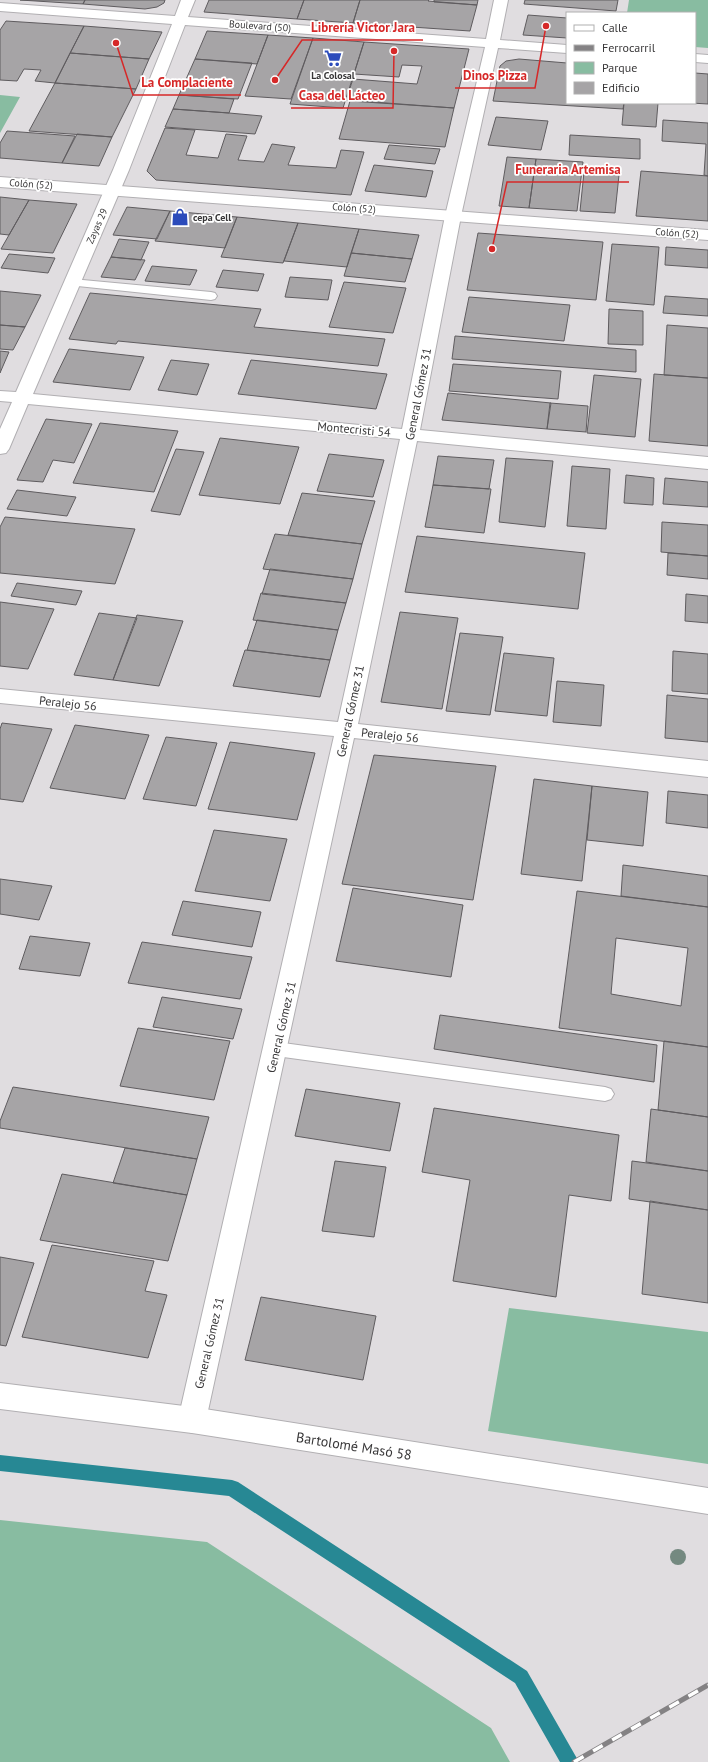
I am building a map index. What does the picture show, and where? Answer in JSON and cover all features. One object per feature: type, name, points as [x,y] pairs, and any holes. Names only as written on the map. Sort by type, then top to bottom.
[{"type":"street","name":"Zayas 29","points":[[0,449],[112,190],[171,46],[188,0]]},
{"type":"street","name":"Boulevard (50)","points":[[0,7],[566,49]]},
{"type":"street","name":"General Gómez 31","points":[[192,1420],[346,730],[410,434],[453,216],[488,64],[499,7]]},
{"type":"street","points":[[696,58],[708,59]]},
{"type":"street","name":"Colón (52)","points":[[0,182],[708,235]]},
{"type":"street","name":"Montecristi 54","points":[[0,396],[410,434],[708,464]]},
{"type":"street","name":"Peralejo 56","points":[[0,696],[346,730],[708,769]]},
{"type":"street","name":"Bartolomé Masó 58","points":[[0,1396],[192,1420],[708,1501]]},
{"type":"lane","points":[[72,283],[211,296]]},
{"type":"lane","points":[[276,1048],[605,1094]]},
{"type":"green space","points":[[629,0],[708,0],[708,48],[696,47],[696,12],[627,12]]},
{"type":"green space","points":[[0,95],[20,97],[0,133]]},
{"type":"green space","points":[[509,1308],[708,1332],[708,1464],[488,1431]]},
{"type":"green space","points":[[0,1520],[207,1542],[491,1728],[510,1762],[0,1762]]},
{"type":"building","points":[[20,0],[85,0],[83,4]]},
{"type":"building","points":[[85,0],[165,0],[164,3],[157,7],[145,9],[83,4]]},
{"type":"building","points":[[209,0],[304,0],[297,19],[204,12]]},
{"type":"building","points":[[304,0],[360,0],[353,23],[297,19]]},
{"type":"building","points":[[360,0],[429,0],[428,1],[477,5],[470,31],[353,23]]},
{"type":"building","points":[[434,0],[478,0],[477,5],[434,2]]},
{"type":"building","points":[[525,0],[618,0],[616,11],[524,4]]},
{"type":"building","points":[[528,15],[566,18],[566,38],[523,35]]},
{"type":"building","points":[[6,21],[84,26],[55,83],[35,81],[41,70],[24,69],[17,81],[0,80],[0,30]]},
{"type":"building","points":[[84,26],[162,32],[149,59],[70,53]]},
{"type":"building","points":[[207,31],[268,35],[257,64],[195,59]]},
{"type":"building","points":[[268,35],[313,38],[291,99],[245,96]]},
{"type":"building","name":"La Colosal","points":[[313,38],[364,42],[343,108],[290,104]]},
{"type":"building","points":[[364,42],[469,49],[454,108],[346,100],[353,79],[417,84],[422,66],[402,65],[399,77],[354,74]]},
{"type":"building","points":[[70,53],[149,59],[136,89],[55,83]]},
{"type":"building","points":[[195,59],[252,63],[238,99],[179,95]]},
{"type":"building","points":[[519,59],[566,63],[566,104],[624,104],[623,109],[493,101],[500,66],[506,61]]},
{"type":"building","points":[[696,73],[708,74],[708,104],[696,103]]},
{"type":"building","points":[[55,83],[136,89],[112,137],[29,131]]},
{"type":"building","points":[[179,95],[234,99],[229,113],[173,109]]},
{"type":"building","points":[[350,101],[454,108],[445,147],[339,139]]},
{"type":"building","points":[[624,104],[658,104],[656,127],[622,125]]},
{"type":"building","points":[[173,109],[262,116],[255,134],[165,127]]},
{"type":"building","points":[[496,117],[548,121],[541,150],[488,145]]},
{"type":"building","points":[[663,120],[708,123],[708,176],[704,175],[706,144],[662,141]]},
{"type":"building","points":[[165,128],[195,130],[186,155],[218,158],[226,134],[247,136],[238,160],[264,162],[272,144],[295,147],[288,165],[336,168],[341,150],[364,152],[351,195],[156,180],[147,171]]},
{"type":"building","points":[[7,131],[75,136],[62,163],[0,158],[0,143]]},
{"type":"building","points":[[77,134],[112,137],[99,166],[62,163]]},
{"type":"building","points":[[570,135],[640,139],[640,159],[569,155]]},
{"type":"building","points":[[389,145],[440,149],[435,164],[384,159]]},
{"type":"building","points":[[507,157],[536,159],[529,208],[499,206]]},
{"type":"building","points":[[536,159],[583,162],[577,211],[529,208]]},
{"type":"building","points":[[374,165],[433,171],[426,197],[365,191]]},
{"type":"building","points":[[641,171],[708,176],[708,221],[636,216]]},
{"type":"building","points":[[584,172],[619,175],[615,213],[580,211]]},
{"type":"building","points":[[0,197],[29,200],[9,235],[0,234]]},
{"type":"building","points":[[29,200],[77,204],[53,253],[1,249]]},
{"type":"building","points":[[127,207],[170,211],[157,239],[113,235]]},
{"type":"building","points":[[170,211],[237,217],[225,248],[155,241]]},
{"type":"building","points":[[237,217],[298,223],[283,263],[221,257]]},
{"type":"building","points":[[298,223],[359,229],[347,267],[284,261]]},
{"type":"building","points":[[359,229],[419,235],[412,259],[351,253]]},
{"type":"building","points":[[478,233],[603,242],[596,300],[467,290]]},
{"type":"building","points":[[119,239],[149,242],[141,260],[111,257]]},
{"type":"building","points":[[612,244],[659,247],[654,305],[606,301]]},
{"type":"building","points":[[666,247],[708,250],[708,268],[665,265]]},
{"type":"building","points":[[351,253],[412,259],[405,282],[344,276]]},
{"type":"building","points":[[9,254],[55,258],[48,273],[1,268]]},
{"type":"building","points":[[111,257],[145,260],[135,280],[101,277]]},
{"type":"building","points":[[152,266],[197,270],[190,285],[145,281]]},
{"type":"building","points":[[223,270],[264,274],[258,291],[216,287]]},
{"type":"building","points":[[290,277],[332,280],[328,300],[285,297]]},
{"type":"building","points":[[344,282],[406,288],[393,333],[329,327]]},
{"type":"building","points":[[0,291],[41,295],[25,327],[0,325]]},
{"type":"building","points":[[90,293],[261,309],[254,327],[385,339],[378,366],[118,341],[116,344],[69,339]]},
{"type":"building","points":[[665,296],[708,299],[708,316],[663,313]]},
{"type":"building","points":[[469,297],[570,305],[564,341],[462,332]]},
{"type":"building","points":[[609,309],[643,311],[643,345],[608,344]]},
{"type":"building","points":[[0,325],[25,327],[13,350],[0,349]]},
{"type":"building","points":[[667,325],[708,328],[708,378],[664,375]]},
{"type":"building","points":[[455,336],[636,350],[636,372],[452,359]]},
{"type":"building","points":[[69,349],[144,357],[130,390],[53,382]]},
{"type":"building","points":[[0,351],[9,352],[0,373]]},
{"type":"building","points":[[171,360],[209,364],[197,395],[158,390]]},
{"type":"building","points":[[251,360],[387,374],[376,409],[238,394]]},
{"type":"building","points":[[453,364],[561,371],[558,399],[449,391]]},
{"type":"building","points":[[654,374],[708,378],[708,446],[649,441]]},
{"type":"building","points":[[594,375],[641,379],[635,437],[587,433]]},
{"type":"building","points":[[448,393],[551,403],[547,429],[442,420]]},
{"type":"building","points":[[550,403],[588,406],[586,432],[547,429]]},
{"type":"building","points":[[46,419],[92,424],[74,463],[53,460],[43,482],[17,480]]},
{"type":"building","points":[[100,423],[178,431],[154,492],[73,483]]},
{"type":"building","points":[[220,438],[299,447],[280,504],[199,495]]},
{"type":"building","points":[[176,449],[204,452],[180,515],[151,511]]},
{"type":"building","points":[[329,454],[384,460],[373,497],[317,491]]},
{"type":"building","points":[[438,456],[494,460],[489,489],[433,485]]},
{"type":"building","points":[[506,458],[553,461],[545,527],[499,522]]},
{"type":"building","points":[[572,466],[610,469],[606,529],[567,526]]},
{"type":"building","points":[[626,475],[654,478],[653,505],[624,503]]},
{"type":"building","points":[[665,478],[708,482],[708,507],[663,504]]},
{"type":"building","points":[[433,485],[491,489],[484,533],[425,527]]},
{"type":"building","points":[[17,490],[76,497],[67,516],[7,509]]},
{"type":"building","points":[[302,493],[375,501],[362,544],[288,535]]},
{"type":"building","points":[[5,517],[135,529],[115,584],[0,573],[0,527]]},
{"type":"building","points":[[662,522],[708,525],[708,556],[661,552]]},
{"type":"building","points":[[275,534],[362,544],[353,579],[263,569]]},
{"type":"building","points":[[417,536],[585,553],[578,609],[405,592]]},
{"type":"building","points":[[668,553],[708,556],[708,579],[667,575]]},
{"type":"building","points":[[270,569],[353,579],[346,603],[262,594]]},
{"type":"building","points":[[17,583],[82,591],[76,605],[11,596]]},
{"type":"building","points":[[261,593],[346,603],[338,630],[253,620]]},
{"type":"building","points":[[686,594],[708,596],[708,623],[685,621]]},
{"type":"building","points":[[0,602],[54,609],[28,669],[0,666]]},
{"type":"building","points":[[400,612],[458,618],[442,709],[381,702]]},
{"type":"building","points":[[99,613],[137,618],[113,680],[74,675]]},
{"type":"building","points":[[137,615],[183,621],[159,686],[113,680]]},
{"type":"building","points":[[257,620],[338,630],[330,660],[247,650]]},
{"type":"building","points":[[460,633],[503,637],[490,715],[446,711]]},
{"type":"building","points":[[245,650],[330,660],[320,697],[233,686]]},
{"type":"building","points":[[673,651],[708,654],[708,694],[672,691]]},
{"type":"building","points":[[504,653],[554,658],[547,716],[495,711]]},
{"type":"building","points":[[557,681],[604,685],[601,726],[553,722]]},
{"type":"building","points":[[667,695],[708,699],[708,742],[665,738]]},
{"type":"building","points":[[2,723],[52,729],[23,802],[0,799],[0,729]]},
{"type":"building","points":[[75,725],[149,735],[125,799],[50,788]]},
{"type":"building","points":[[166,737],[217,743],[196,806],[143,799]]},
{"type":"building","points":[[230,742],[315,753],[297,820],[208,809]]},
{"type":"building","points":[[374,755],[496,766],[473,900],[342,884]]},
{"type":"building","points":[[534,779],[592,786],[582,881],[521,874]]},
{"type":"building","points":[[592,786],[648,792],[643,846],[587,840]]},
{"type":"building","points":[[668,791],[708,795],[708,828],[666,823]]},
{"type":"building","points":[[214,830],[287,839],[270,901],[195,891]]},
{"type":"building","points":[[623,865],[708,876],[708,907],[621,896]]},
{"type":"building","points":[[0,879],[52,886],[39,920],[0,914]]},
{"type":"building","points":[[353,888],[463,905],[451,977],[336,961]]},
{"type":"building","points":[[577,891],[708,907],[708,1047],[559,1028]],"holes":[[[616,938],[688,948],[681,1006],[611,994]]]},
{"type":"building","points":[[183,901],[261,912],[252,947],[172,935]]},
{"type":"building","points":[[30,936],[90,943],[80,976],[19,969]]},
{"type":"building","points":[[142,942],[252,957],[240,999],[128,983]]},
{"type":"building","points":[[162,997],[242,1009],[233,1039],[153,1027]]},
{"type":"building","points":[[440,1015],[657,1045],[654,1082],[434,1049]]},
{"type":"building","points":[[138,1028],[230,1041],[214,1100],[120,1086]]},
{"type":"building","points":[[664,1041],[708,1047],[708,1117],[658,1110]]},
{"type":"building","points":[[13,1087],[209,1117],[197,1159],[0,1128],[0,1121]]},
{"type":"building","points":[[306,1089],[400,1103],[390,1151],[295,1136]]},
{"type":"building","points":[[434,1108],[619,1135],[611,1201],[569,1195],[556,1297],[453,1281],[470,1180],[422,1172]]},
{"type":"building","points":[[651,1109],[708,1117],[708,1171],[646,1162]]},
{"type":"building","points":[[125,1148],[197,1159],[187,1195],[113,1183]]},
{"type":"building","points":[[335,1161],[386,1167],[374,1237],[322,1231]]},
{"type":"building","points":[[632,1161],[708,1171],[708,1210],[629,1199]]},
{"type":"building","points":[[62,1174],[187,1195],[168,1261],[40,1240]]},
{"type":"building","points":[[650,1201],[708,1210],[708,1303],[642,1294]]},
{"type":"building","points":[[52,1245],[154,1261],[145,1291],[167,1295],[148,1358],[22,1337]]},
{"type":"building","points":[[0,1257],[34,1263],[6,1346],[0,1345]]},
{"type":"building","points":[[261,1297],[376,1316],[363,1380],[245,1360]]},
{"type":"waterway","points":[[0,1463],[232,1488],[521,1677],[570,1762]]},
{"type":"railway","points":[[574,1762],[708,1685]]},
{"type":"place","name":"Dinos Pizza","points":[[546,26]]},
{"type":"place","name":"La Complaciente","points":[[116,43]]},
{"type":"place","name":"Casa del Lácteo","points":[[394,51]]},
{"type":"place","name":"La Colosal","points":[[333,58]]},
{"type":"place","name":"Librería Victor Jara","points":[[275,80]]},
{"type":"place","name":"cepa Cell","points":[[180,217]]},
{"type":"place","name":"Funeraria Artemisa","points":[[492,249]]}]
